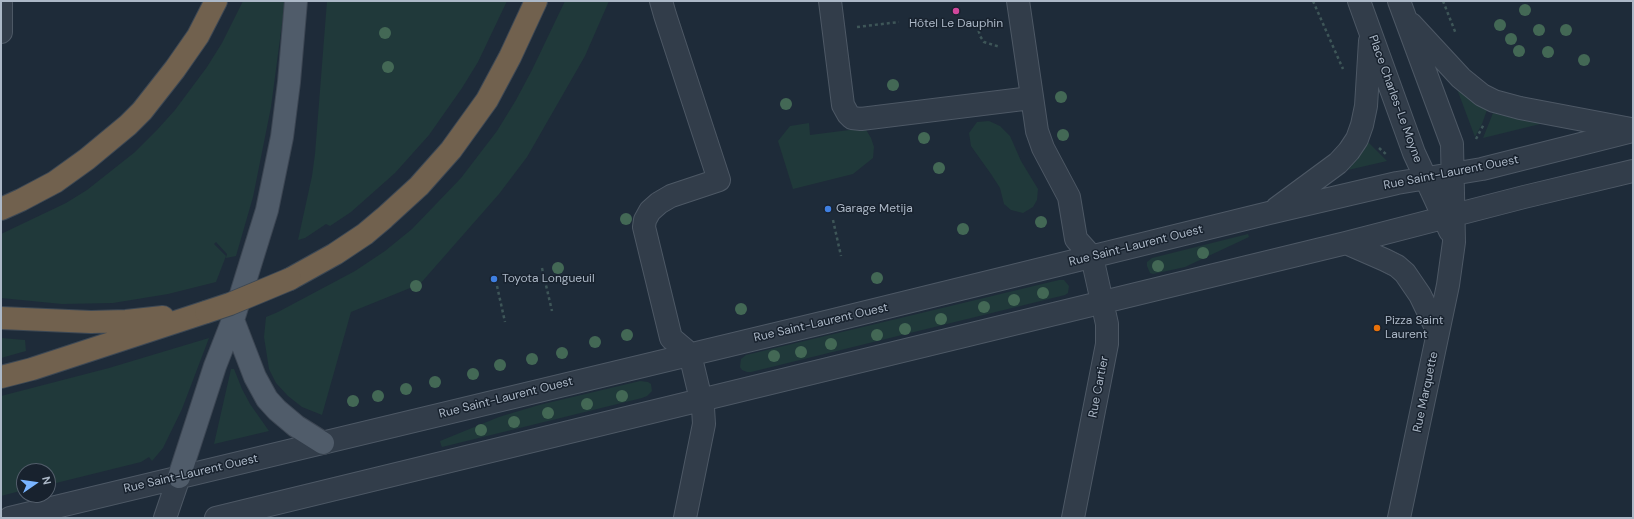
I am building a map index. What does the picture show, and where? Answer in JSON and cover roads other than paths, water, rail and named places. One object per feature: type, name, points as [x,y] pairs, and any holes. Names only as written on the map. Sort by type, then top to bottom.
[{"type":"highway","points":[[1,209],[55,182],[87,160],[124,129],[142,111],[175,69],[198,36],[216,1]]},
{"type":"highway","points":[[1,377],[32,369],[230,304],[290,279],[320,264],[365,234],[401,204],[451,150],[487,100],[510,57],[536,1]]},
{"type":"highway","points":[[1,318],[91,322],[126,321],[206,312]]},
{"type":"main road","points":[[179,476],[215,366],[233,320],[259,238],[274,180],[285,110],[296,1]]},
{"type":"main road","points":[[233,320],[255,377],[267,399],[277,410],[296,426],[323,444]]},
{"type":"street","points":[[661,1],[719,180],[671,196],[659,203],[650,211],[645,220],[644,227],[671,338],[690,354],[701,399],[704,424],[685,518]]},
{"type":"street","points":[[830,1],[843,106],[852,118],[861,120],[1031,98]]},
{"type":"street","points":[[1018,1],[1031,98],[1040,140],[1069,197],[1076,239],[1092,257]]},
{"type":"street","name":"Place Charles-Le Moyne","points":[[1359,1],[1414,153],[1425,177],[1448,217]]},
{"type":"street","points":[[1,32],[5,3]]},
{"type":"street","points":[[1401,8],[1456,72],[1482,95],[1494,101],[1520,108],[1633,130]]},
{"type":"street","points":[[1401,8],[1452,144],[1452,174],[1448,217]]},
{"type":"street","points":[[1270,213],[1338,163],[1357,139],[1366,106],[1371,32]]},
{"type":"street","name":"Rue Saint-Laurent Ouest","points":[[10,518],[179,476],[323,444],[1270,213],[1425,177],[1452,174],[1501,164],[1633,130]]},
{"type":"street","points":[[216,518],[1346,243],[1633,171]]},
{"type":"street","name":"Rue Marquette","points":[[1399,518],[1448,285],[1454,242],[1448,217]]},
{"type":"street","points":[[1346,243],[1397,266],[1405,273],[1420,295],[1438,332]]},
{"type":"street","name":"Rue Cartier","points":[[1073,518],[1107,344],[1107,324],[1092,257]]},
{"type":"street","points":[[165,518],[179,476]]},
{"type":"place","name":"Hôtel Le Dauphin","points":[[956,11]]},
{"type":"place","name":"Garage Metija","points":[[828,209]]},
{"type":"place","name":"Toyota Longueuil","points":[[494,279]]},
{"type":"place","name":"Pizza Saint Laurent","points":[[1377,328]]}]
